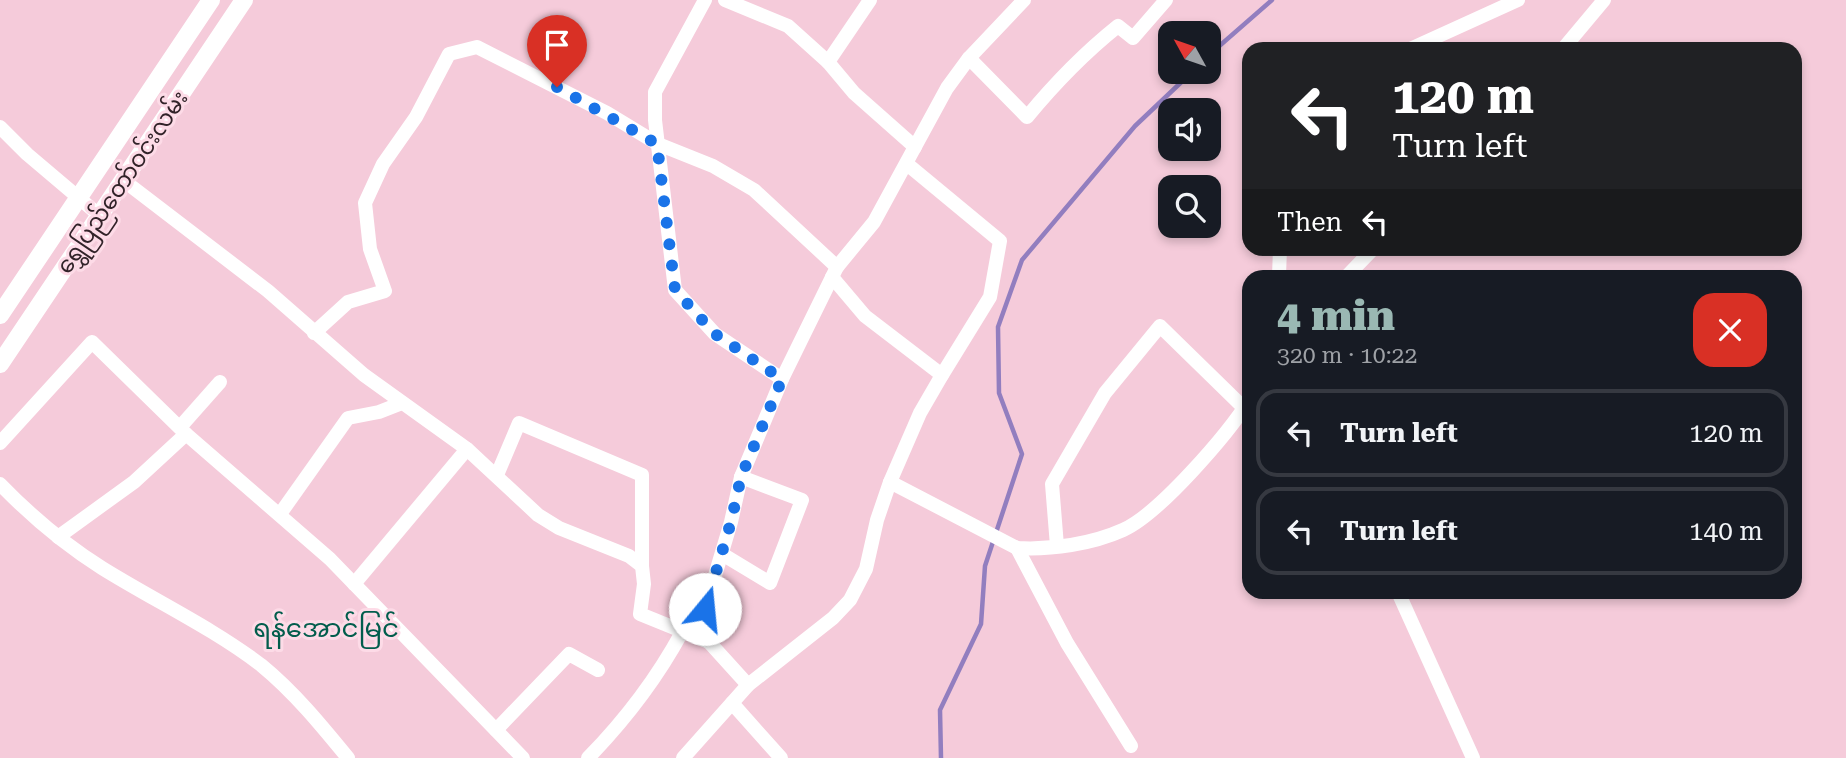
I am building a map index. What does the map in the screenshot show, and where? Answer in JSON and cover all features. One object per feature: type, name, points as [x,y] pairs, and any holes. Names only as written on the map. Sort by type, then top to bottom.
[{"type":"main road","points":[[0,315],[211,0]]},
{"type":"main road","name":"ရွှေပြည်တော်ဝင်းလမ်း","points":[[0,365],[244,0]]},
{"type":"street","points":[[705,0],[655,92],[657,144],[675,290],[715,334],[782,379]]},
{"type":"street","points":[[725,0],[788,26],[828,62],[854,93],[915,147]]},
{"type":"street","points":[[828,62],[870,0]]},
{"type":"street","points":[[748,685],[709,642],[703,629],[705,609],[741,477],[782,379],[834,272],[874,222],[947,88],[969,58],[1024,0]]},
{"type":"street","points":[[969,58],[1027,117],[1066,69],[1092,46],[1118,26],[1133,38],[1166,0]]},
{"type":"street","points":[[1425,42],[1518,0]]},
{"type":"street","points":[[1569,42],[1604,0]]},
{"type":"street","points":[[314,333],[348,302],[386,291],[370,249],[365,203],[383,164],[416,117],[449,54],[477,47],[607,113],[657,144],[713,166],[754,190],[834,272],[865,316],[943,375]]},
{"type":"street","points":[[0,127],[27,154],[79,195],[99,215]]},
{"type":"street","points":[[683,758],[748,685],[833,618],[850,600],[866,569],[877,520],[890,482],[920,413],[990,297],[1000,241],[907,164]]},
{"type":"street","points":[[123,180],[268,291],[314,333],[402,403],[467,449],[538,514],[559,528],[629,556],[642,566]]},
{"type":"street","points":[[1354,270],[1367,256]]},
{"type":"street","points":[[1057,547],[1052,484],[1105,393],[1160,326],[1242,399]]},
{"type":"street","points":[[0,443],[92,342],[183,430],[280,514],[355,584],[523,758]]},
{"type":"street","points":[[58,537],[128,487],[183,430],[220,382]]},
{"type":"street","points":[[280,514],[348,418],[379,412],[402,403]]},
{"type":"street","points":[[890,482],[1017,548],[1057,547],[1123,530],[1146,516],[1242,409]]},
{"type":"street","points":[[497,475],[519,424],[642,475],[644,584],[640,614],[709,642]]},
{"type":"street","points":[[355,584],[467,449]]},
{"type":"street","points":[[722,554],[770,583],[802,500],[741,477]]},
{"type":"street","points":[[0,484],[40,524],[101,568],[200,623],[262,667],[292,693],[348,758]]},
{"type":"street","points":[[1017,548],[1067,643],[1131,746]]},
{"type":"street","points":[[1401,599],[1473,758]]},
{"type":"street","points":[[588,758],[631,712],[661,669],[682,632]]},
{"type":"street","points":[[496,730],[569,654],[598,670]]},
{"type":"street","points":[[732,703],[781,758]]},
{"type":"waterway","points":[[1222,44],[1272,0]]},
{"type":"waterway","points":[[941,758],[940,710],[981,624],[985,566],[1022,454],[999,393],[998,327],[1022,260],[1135,126],[1179,84]]},
{"type":"district","name":"ရန်အောင်မြင်","points":[[326,628]]},
{"type":"route","points":[[557,87],[607,113],[657,144],[675,290],[692,313],[715,334],[782,379],[741,477],[731,522],[705,609]]}]
